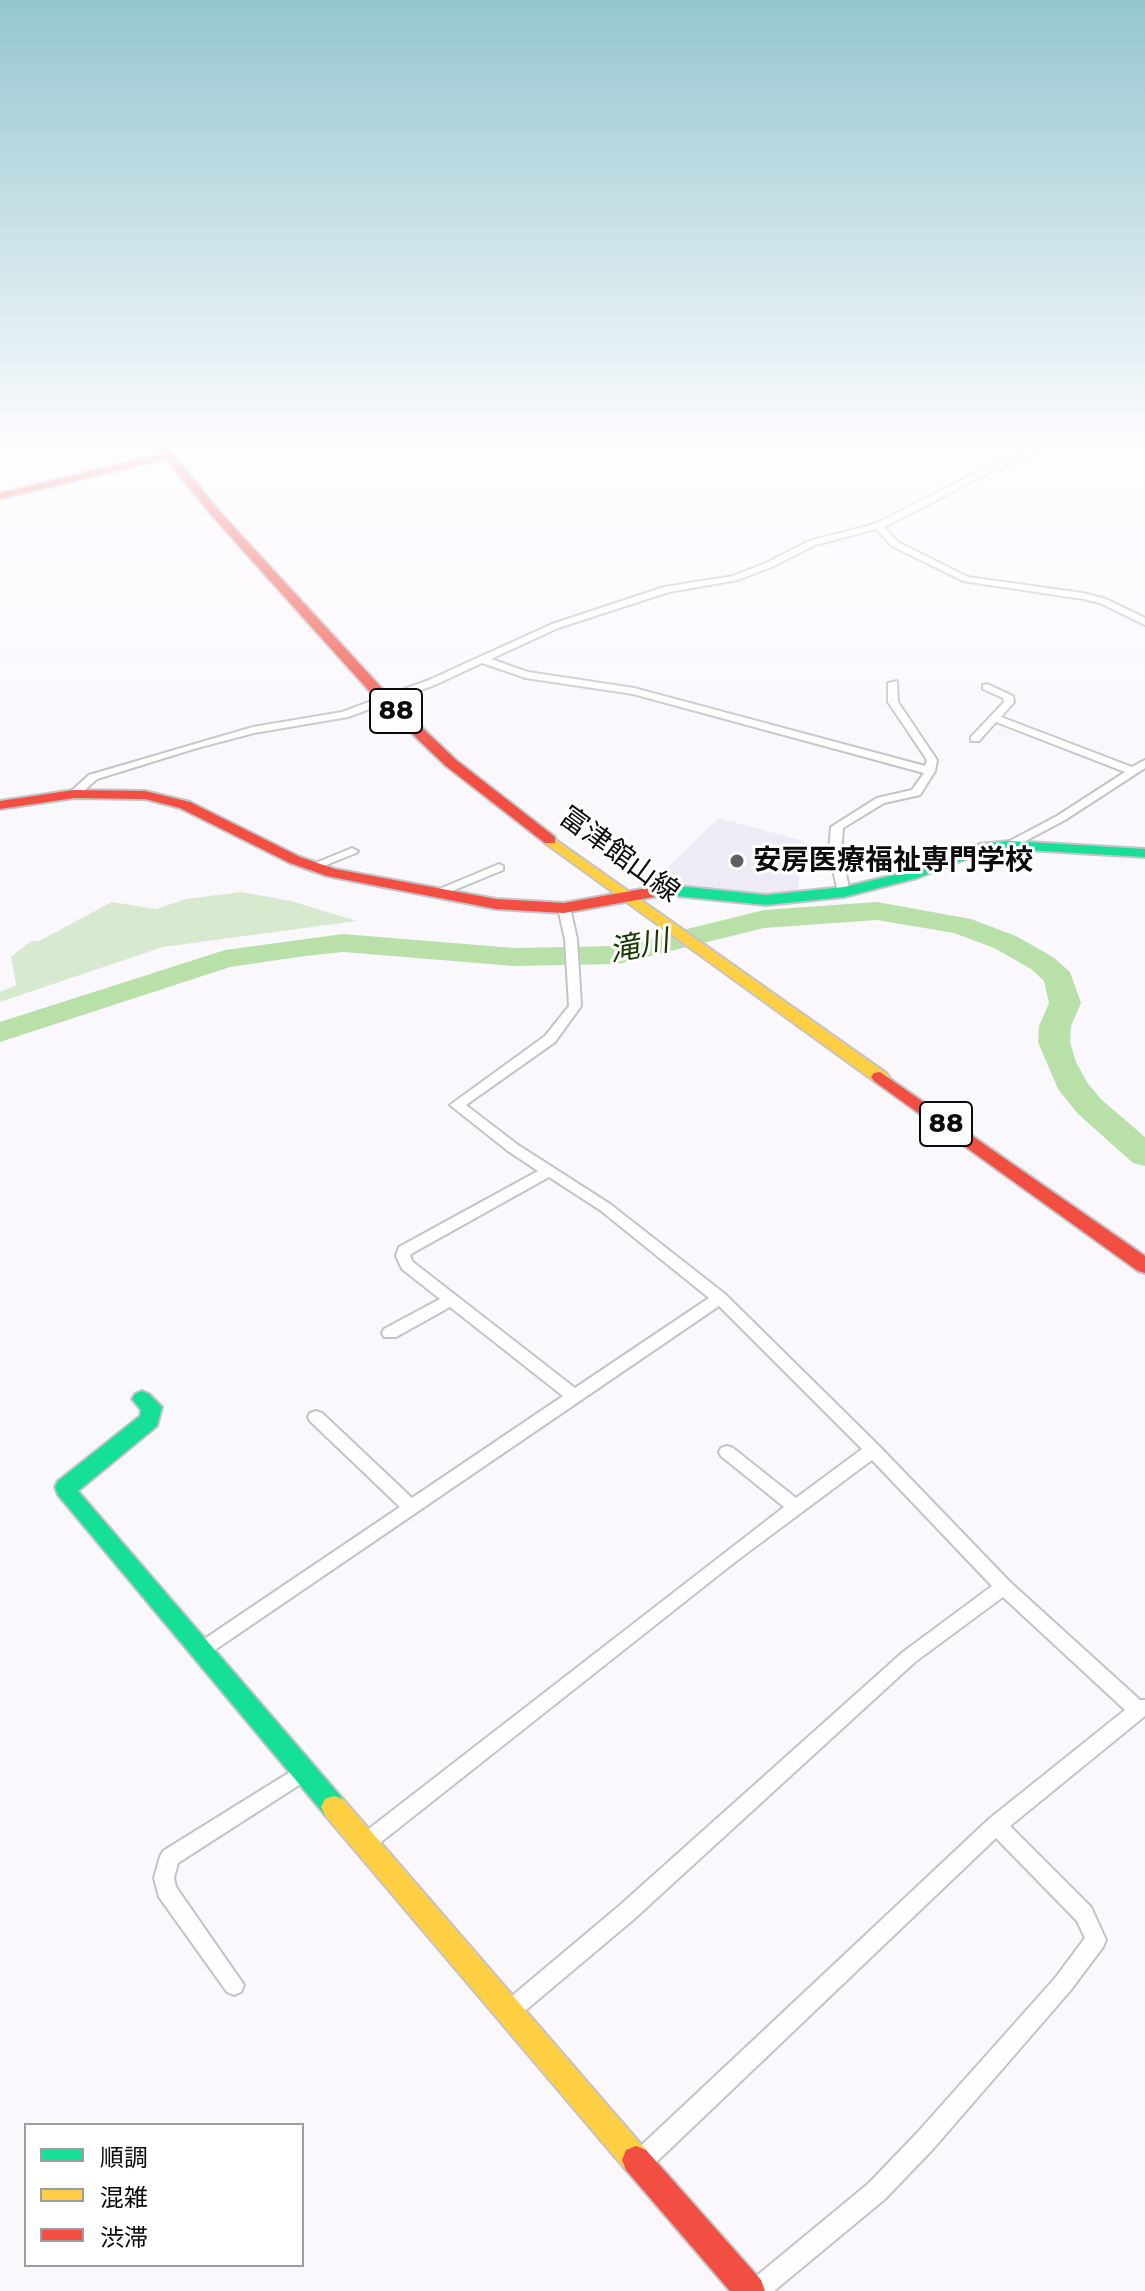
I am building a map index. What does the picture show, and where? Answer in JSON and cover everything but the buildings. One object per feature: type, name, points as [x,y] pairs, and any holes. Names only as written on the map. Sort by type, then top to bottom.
[{"type":"street","name":"富津館山線","points":[[256,554],[385,700],[451,763],[519,818],[1145,1266]]},
{"type":"street","points":[[74,794],[93,777],[193,746],[253,730],[344,715],[555,626],[667,589],[735,578],[791,554]]},
{"type":"street","points":[[915,554],[966,579],[1083,596],[1103,601],[1145,622]]},
{"type":"street","points":[[480,659],[526,675],[634,691],[930,771]]},
{"type":"street","points":[[844,892],[835,852],[837,827],[881,800],[916,793],[930,771],[932,760],[893,702],[893,683]]},
{"type":"street","points":[[975,739],[1009,702],[1008,696],[987,687]]},
{"type":"street","points":[[994,718],[1133,771]]},
{"type":"street","points":[[1010,845],[1061,818],[1145,763]]},
{"type":"street","points":[[0,805],[74,794],[124,794],[166,799],[202,813],[312,867],[496,904],[564,908],[625,895],[687,890],[766,900],[844,892],[912,875],[985,847],[1010,845],[1145,853]]},
{"type":"street","points":[[312,867],[352,851]]},
{"type":"street","points":[[436,893],[499,868]]},
{"type":"street","points":[[564,908],[571,939],[575,1006],[550,1039],[457,1105],[605,1207],[720,1298],[873,1450],[1004,1587],[1141,1708],[996,1825],[639,2163]]},
{"type":"street","points":[[549,1171],[404,1251],[403,1256],[407,1265],[574,1396]]},
{"type":"street","points":[[200,1651],[720,1298]]},
{"type":"street","points":[[390,1333],[451,1299]]},
{"type":"street","points":[[142,1399],[152,1407],[150,1420],[66,1487],[69,1495],[507,2013],[753,2291],[877,2191],[1063,1984],[1096,1940],[1084,1914],[996,1825]]},
{"type":"street","points":[[316,1417],[410,1506]]},
{"type":"street","points":[[364,1844],[795,1507],[873,1450]]},
{"type":"street","points":[[727,1452],[795,1507]]},
{"type":"street","points":[[507,2013],[737,1815],[909,1657],[1004,1587]]},
{"type":"street","points":[[234,1985],[166,1890],[164,1878],[170,1857],[303,1772]]},
{"type":"shaded area","name":"安房医療福祉専門学校","points":[[719,818],[804,841],[797,895],[647,887]]},
{"type":"green space","points":[[241,892],[291,901],[357,921],[163,947],[0,1002],[0,992],[16,985],[11,957],[31,941],[39,941],[112,902],[156,909],[186,899]]},
{"type":"waterway","name":"滝川","points":[[0,1032],[225,959],[305,947],[343,943],[514,957],[618,955],[764,919],[877,911],[961,925],[1005,942],[1042,963],[1059,978],[1065,1003],[1055,1026],[1054,1042],[1060,1062],[1074,1089],[1090,1107],[1145,1155]]},
{"type":"traffic: fast","points":[[653,892],[667,890],[766,900],[844,892],[912,875],[985,847],[1010,845],[1145,853]]},
{"type":"traffic: fast","points":[[142,1399],[152,1407],[150,1420],[66,1487],[69,1495],[334,1807]]},
{"type":"traffic: slow","points":[[550,840],[880,1077]]},
{"type":"traffic: slow","points":[[334,1807],[636,2160]]},
{"type":"traffic: jam","points":[[252,554],[385,700],[451,763],[550,840]]},
{"type":"traffic: jam","points":[[0,805],[74,794],[145,795],[185,805],[295,860],[332,873],[496,904],[564,908],[653,892]]},
{"type":"traffic: jam","points":[[880,1077],[1145,1266]]},
{"type":"traffic: jam","points":[[636,2160],[750,2291]]},
{"type":"place","name":"安房医療福祉専門学校","points":[[737,861]]}]
